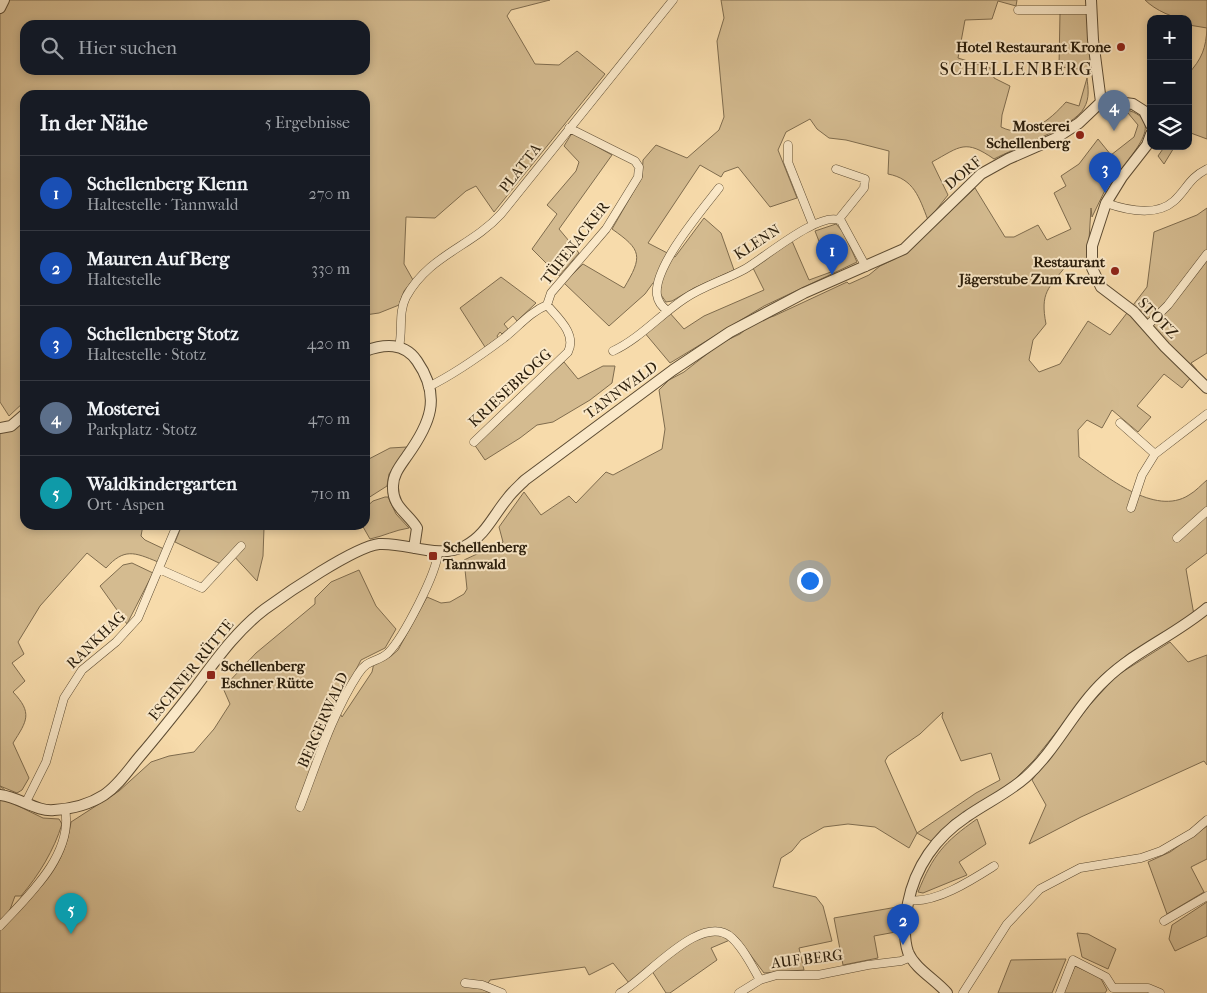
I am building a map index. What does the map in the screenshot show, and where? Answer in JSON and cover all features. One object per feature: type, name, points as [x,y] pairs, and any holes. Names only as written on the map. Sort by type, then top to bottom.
[{"type":"street","points":[[0,8],[4,0]]},
{"type":"street","name":"PLATTA","points":[[399,347],[406,297],[441,257],[490,227],[673,0]]},
{"type":"street","points":[[1018,10],[1091,5],[1101,102],[1110,100],[1133,104],[1144,111],[1147,117]]},
{"type":"street","name":"DORF","points":[[866,267],[913,243],[962,191],[981,174],[1008,159],[1056,138],[1079,123],[1101,102]]},
{"type":"street","name":"TÜFENACKER","points":[[428,387],[451,376],[505,337],[536,309],[547,305],[551,293],[606,229],[638,177],[639,168],[635,161],[569,128]]},
{"type":"street","name":"STOTZ","points":[[1147,144],[1122,177],[1106,203],[1092,246],[1092,268],[1101,287],[1134,312],[1207,388]]},
{"type":"street","points":[[788,145],[788,162],[813,226]]},
{"type":"street","points":[[836,169],[865,179],[864,188],[839,219],[866,267]]},
{"type":"street","points":[[1106,203],[1137,211],[1166,206],[1174,201],[1195,176],[1207,169]]},
{"type":"street","points":[[668,311],[662,306],[657,296],[659,280],[676,245],[720,188]]},
{"type":"street","name":"KLENN","points":[[613,351],[703,288],[744,269],[790,237],[828,220],[839,219]]},
{"type":"street","points":[[1146,326],[1168,305],[1207,254]]},
{"type":"street","name":"TANNWALD","points":[[414,548],[438,552],[460,549],[472,542],[483,533],[508,498],[525,480],[701,350],[779,305],[866,267]]},
{"type":"street","name":"KRIESEBROGG","points":[[474,442],[568,352],[572,342],[570,334],[547,305]]},
{"type":"street","points":[[370,350],[384,346],[399,347],[407,350],[418,362],[428,387],[431,404],[424,432],[396,473],[393,486],[396,504],[417,528],[414,548]]},
{"type":"street","points":[[1131,508],[1142,475],[1155,454],[1207,414]]},
{"type":"street","points":[[0,428],[11,426],[20,418]]},
{"type":"street","points":[[1120,423],[1155,454]]},
{"type":"street","points":[[1177,538],[1207,511]]},
{"type":"street","name":"RANKHAG","points":[[26,802],[46,762],[58,715],[69,688],[95,657],[133,625],[159,570],[175,530]]},
{"type":"street","name":"ESCHNER RÜTTE","points":[[0,795],[14,797],[49,810],[65,809],[88,802],[113,788],[169,722],[228,644],[265,610],[364,548],[382,544],[414,548]]},
{"type":"street","points":[[159,570],[202,588],[241,546]]},
{"type":"street","name":"BERGERWALD","points":[[300,807],[348,692],[366,664],[386,655],[394,645],[426,589],[438,562],[438,552]]},
{"type":"street","points":[[947,993],[911,957],[907,946],[905,928],[909,900],[920,867],[943,836],[966,816],[997,799],[1026,777],[1041,762],[1077,711],[1104,680],[1124,663],[1176,632],[1207,608]]},
{"type":"street","points":[[0,926],[28,897],[52,863],[66,836],[67,822],[65,809]]},
{"type":"street","points":[[964,993],[1007,924],[1040,889],[1080,868],[1141,858],[1161,851],[1192,833],[1207,820]]},
{"type":"street","points":[[909,900],[918,900],[951,891],[994,866]]},
{"type":"street","points":[[1164,921],[1207,896]]},
{"type":"street","points":[[620,993],[632,986],[692,938],[714,931],[732,938],[760,980]]},
{"type":"street","name":"AUF BERG","points":[[739,993],[760,980],[776,975],[818,975],[868,965],[901,961],[911,957]]},
{"type":"street","points":[[1060,993],[1074,960],[1106,978],[1113,988],[1148,988],[1160,993]]},
{"type":"street","points":[[465,983],[482,985],[502,993]]},
{"type":"shaded area","points":[[0,0],[550,0],[511,10],[507,16],[535,64],[559,65],[577,51],[605,74],[494,212],[476,186],[466,191],[435,218],[406,217],[404,264],[413,280],[404,291],[399,305],[379,313],[370,314],[370,90],[20,90],[20,406],[9,416],[0,402]]},
{"type":"shaded area","points":[[721,0],[1017,0],[1016,6],[998,1],[992,19],[965,20],[958,58],[993,69],[994,78],[1010,86],[1002,115],[1001,127],[1020,131],[1029,130],[1053,115],[1066,102],[1079,106],[1087,78],[1087,100],[1084,108],[1078,115],[1057,130],[994,159],[976,149],[963,147],[932,162],[948,195],[928,220],[918,197],[910,185],[897,176],[888,174],[889,151],[846,140],[829,138],[817,129],[810,119],[786,132],[778,150],[797,198],[770,207],[738,167],[724,172],[721,177],[700,165],[648,243],[675,257],[704,218],[721,233],[734,270],[694,288],[672,301],[666,302],[659,292],[661,287],[653,283],[645,294],[609,326],[564,283],[583,264],[624,288],[634,268],[636,254],[634,248],[612,229],[642,177],[643,160],[656,145],[687,158],[719,130],[724,117],[717,41],[724,18]]},
{"type":"shaded area","points":[[1145,0],[1207,0],[1207,28],[1192,26],[1192,15],[1171,15],[1154,7]]},
{"type":"shaded area","points":[[1060,13],[1088,13],[1095,61],[1089,70],[1059,67]]},
{"type":"shaded area","points":[[1207,28],[1207,139],[1192,133],[1192,69],[1197,63],[1206,42]]},
{"type":"shaded area","points":[[1108,106],[1130,111],[1141,118],[1145,126],[1143,136],[1137,148],[1111,185],[1108,184],[1092,217],[1091,208],[1089,265],[1067,265],[1047,292],[1044,305],[1046,324],[1033,340],[1029,360],[1039,372],[1060,364],[1088,321],[1110,335],[1147,287],[1154,232],[1197,215],[1207,208],[1207,353],[1191,363],[1197,370],[1182,388],[1164,374],[1137,406],[1151,417],[1138,432],[1112,410],[1102,428],[1087,420],[1078,430],[1079,457],[1117,483],[1146,498],[1161,501],[1176,500],[1189,495],[1207,480],[1207,553],[1186,569],[1194,615],[1128,654],[1102,675],[1034,760],[1010,784],[951,821],[931,841],[917,833],[909,848],[875,827],[848,824],[824,827],[801,840],[792,851],[781,858],[773,887],[816,897],[823,906],[832,941],[799,948],[804,970],[764,973],[737,937],[711,948],[717,960],[670,993],[666,993],[650,968],[629,983],[613,963],[589,975],[585,967],[490,980],[484,990],[491,993],[0,993],[0,786],[12,796],[14,804],[43,818],[59,819],[62,824],[45,862],[21,896],[15,896],[8,915],[31,897],[50,876],[63,851],[71,822],[119,791],[151,762],[169,756],[194,752],[214,729],[230,704],[223,688],[256,653],[315,604],[315,598],[331,582],[359,570],[376,606],[396,629],[385,648],[361,660],[337,707],[342,717],[372,672],[374,663],[390,657],[398,650],[427,597],[441,603],[450,602],[464,594],[467,589],[464,560],[503,542],[499,527],[524,492],[541,515],[569,496],[576,503],[606,472],[613,475],[662,449],[665,429],[659,390],[669,380],[684,372],[721,343],[740,334],[755,322],[774,316],[847,282],[849,284],[869,275],[880,266],[895,259],[914,246],[975,188],[1005,237],[1014,237],[1038,225],[1047,240],[1071,229],[1054,193],[1066,186],[1061,176],[1079,164],[1098,139],[1111,155],[1134,137],[1138,125],[1128,113],[1112,110]],"holes":[[[943,712],[942,717],[961,761],[991,753],[1000,780],[976,793],[917,833],[885,761],[888,756],[920,734]]]},
{"type":"shaded area","points":[[572,133],[612,155],[559,229],[579,253],[559,276],[532,249],[557,214],[547,205],[576,171],[579,162],[564,146]]},
{"type":"shaded area","points":[[1162,150],[1173,150],[1164,164],[1158,156]]},
{"type":"shaded area","points":[[836,224],[844,233],[857,262],[764,306],[670,363],[644,332],[669,312],[684,329],[704,316],[764,290],[753,268],[792,241],[809,280],[831,272],[815,231]]},
{"type":"shaded area","points":[[501,277],[536,303],[517,321],[513,316],[504,324],[508,329],[502,334],[500,332],[497,336],[498,338],[485,347],[460,308]]},
{"type":"shaded area","points":[[564,362],[578,379],[603,366],[615,366],[612,383],[590,400],[553,422],[537,425],[485,460],[474,444]]},
{"type":"shaded area","points":[[20,421],[20,530],[142,530],[141,536],[145,540],[164,549],[158,562],[136,554],[130,554],[118,557],[106,568],[87,553],[40,606],[18,642],[24,654],[12,663],[25,681],[13,692],[23,706],[26,717],[22,729],[13,743],[29,778],[22,790],[17,793],[0,786],[0,431]]},
{"type":"shaded area","points":[[407,447],[389,474],[387,486],[370,497],[370,458],[390,448]]},
{"type":"shaded area","points":[[388,497],[396,514],[409,528],[370,539],[365,530],[370,530],[370,504]]},
{"type":"shaded area","points":[[180,530],[264,530],[263,556],[257,581],[232,554],[221,564],[175,542]]},
{"type":"shaded area","points":[[132,563],[153,573],[127,624],[100,586],[123,565]]},
{"type":"shaded area","points":[[1170,642],[1188,662],[1207,655],[1207,765],[1204,761],[1081,817],[1029,844],[1046,805],[1032,780],[1089,706],[1116,676]]},
{"type":"shaded area","points":[[977,819],[986,844],[959,862],[967,875],[923,893],[918,892],[929,868],[941,850],[956,835]]},
{"type":"shaded area","points":[[1207,826],[1207,859],[1191,867],[1204,892],[1167,914],[1148,862],[1170,852]]},
{"type":"shaded area","points":[[1207,902],[1207,936],[1175,951],[1169,939],[1172,925]]},
{"type":"shaded area","points":[[897,907],[901,931],[874,936],[878,958],[843,965],[834,918]]},
{"type":"shaded area","points":[[1077,933],[1088,934],[1116,949],[1108,969],[1082,957]]},
{"type":"shaded area","points":[[1066,959],[1052,993],[998,993],[1011,960]]},
{"type":"shaded area","points":[[1075,966],[1100,977],[1107,990],[1105,993],[1063,993]]},
{"type":"place","name":"Hotel Restaurant Krone","points":[[1121,47]]},
{"type":"place","name":"Mosterei","points":[[1114,131]]},
{"type":"place","name":"Mosterei Schellenberg","points":[[1080,135]]},
{"type":"place","name":"Schellenberg Stotz","points":[[1105,193]]},
{"type":"place","name":"Restaurant Jägerstube Zum Kreuz","points":[[1115,271]]},
{"type":"place","name":"Schellenberg Klenn","points":[[832,275]]},
{"type":"place","name":"Schellenberg Tannwald","points":[[433,556]]},
{"type":"place","name":"Schellenberg Eschner Rütte","points":[[211,675]]},
{"type":"place","name":"Waldkindergarten","points":[[71,934]]},
{"type":"place","name":"Mauren Auf Berg","points":[[903,945]]},
{"type":"district","name":"SCHELLENBERG","points":[[1016,69]]}]
